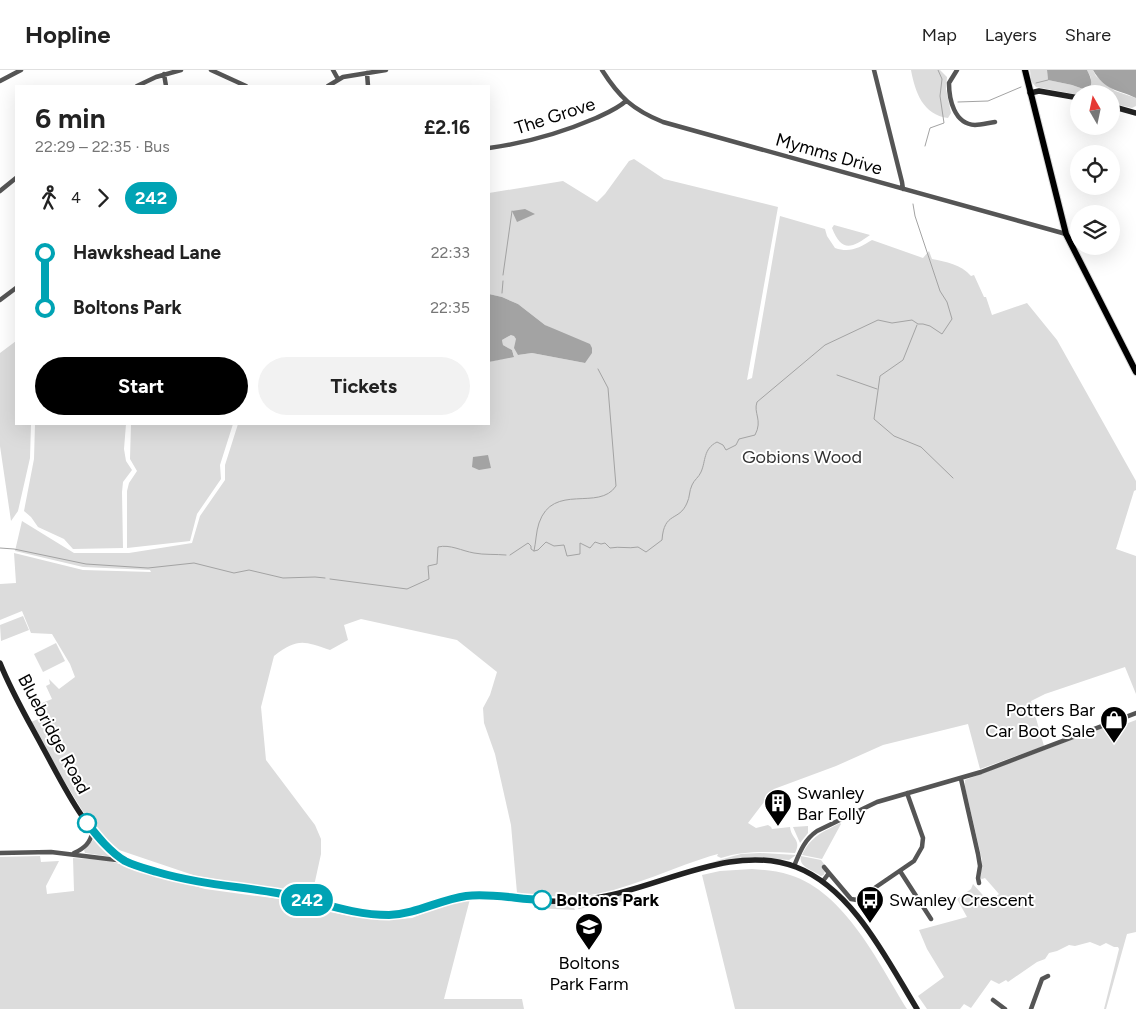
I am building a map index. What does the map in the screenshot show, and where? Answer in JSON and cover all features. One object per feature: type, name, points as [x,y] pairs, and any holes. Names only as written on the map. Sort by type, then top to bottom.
[{"type":"main road","points":[[1025,70],[1066,234],[1136,372]]},
{"type":"street","points":[[0,81],[21,70]]},
{"type":"street","points":[[139,85],[164,74],[181,70]]},
{"type":"street","points":[[210,70],[244,85]]},
{"type":"street","points":[[333,70],[338,79]]},
{"type":"street","points":[[329,85],[338,79],[386,70]]},
{"type":"street","name":"Mymms Drive","points":[[602,70],[611,85],[626,101],[640,112],[663,122],[1066,234]]},
{"type":"street","points":[[874,70],[903,190]]},
{"type":"street","points":[[957,70],[949,83],[954,111],[958,116],[974,125],[995,122]]},
{"type":"street","points":[[367,73],[368,85]]},
{"type":"street","points":[[164,74],[166,85]]},
{"type":"street","points":[[1030,93],[1039,91],[1070,96]]},
{"type":"street","name":"The Grove","points":[[490,148],[530,141],[558,133],[614,110],[626,101]]},
{"type":"street","points":[[1120,109],[1136,113]]},
{"type":"street","points":[[0,191],[15,179]]},
{"type":"street","points":[[0,300],[15,289]]},
{"type":"street","name":"Bluebridge Road","points":[[0,663],[15,696],[80,814],[105,844],[126,861]]},
{"type":"street","points":[[794,866],[803,845],[809,837],[817,831],[877,802],[907,792],[961,779],[1136,713]]},
{"type":"street","points":[[961,779],[978,854],[980,866],[979,883]]},
{"type":"street","points":[[824,868],[851,899],[854,900],[914,861],[923,842],[907,792]]},
{"type":"street","points":[[73,854],[90,842],[94,831]]},
{"type":"street","points":[[0,853],[51,852],[126,861],[169,875],[207,884],[277,893],[359,912],[386,915],[407,914],[450,900],[474,895],[562,902],[601,897],[636,890],[710,866],[734,861],[768,860],[794,866],[823,881],[843,899],[862,922],[917,1009]]},
{"type":"street","points":[[900,871],[932,918]]},
{"type":"street","points":[[823,881],[829,873]]},
{"type":"street","points":[[1031,1009],[1043,977],[1048,976]]},
{"type":"street","points":[[992,1000],[1005,1009]]},
{"type":"green space","points":[[911,70],[940,70],[947,77],[946,89],[951,113],[948,118],[939,116],[926,107],[918,94]]},
{"type":"green space","points":[[1030,70],[1047,70],[1048,80],[1072,85],[1070,85],[1070,93],[1036,87],[1031,81]]},
{"type":"green space","points":[[1087,70],[1093,70],[1096,76],[1107,85],[1090,85],[1091,78]]},
{"type":"green space","points":[[1120,93],[1136,98],[1136,106],[1132,108],[1120,105]]},
{"type":"green space","name":"Gobions Wood","points":[[634,159],[664,179],[778,207],[747,380],[752,378],[780,216],[825,229],[835,248],[854,249],[872,240],[923,258],[929,251],[932,259],[953,264],[971,276],[974,275],[984,297],[986,297],[992,315],[1027,303],[1057,340],[1136,481],[1136,490],[1134,491],[1116,549],[1136,556],[1136,694],[1125,667],[1045,694],[1031,701],[1044,746],[980,769],[968,724],[883,745],[836,766],[774,789],[748,823],[756,828],[768,825],[772,829],[790,827],[797,842],[795,853],[748,853],[721,858],[717,856],[718,854],[606,892],[572,896],[535,895],[517,893],[511,825],[495,754],[484,723],[483,708],[490,695],[497,672],[457,640],[361,619],[344,625],[348,640],[330,650],[301,643],[289,646],[274,656],[261,707],[266,760],[315,825],[321,839],[321,854],[312,895],[196,876],[119,850],[98,831],[82,810],[53,763],[31,722],[43,717],[37,705],[52,699],[46,686],[50,684],[49,679],[59,689],[75,677],[70,664],[52,634],[31,633],[22,611],[0,620],[0,584],[16,583],[14,553],[83,570],[151,572],[150,570],[83,567],[15,551],[22,521],[74,553],[129,553],[192,543],[200,516],[225,480],[225,465],[238,425],[490,425],[490,362],[514,356],[512,350],[503,345],[502,340],[514,335],[518,355],[532,353],[585,363],[555,330],[545,325],[518,304],[490,294],[490,193],[563,181],[597,202],[629,161]]},
{"type":"green space","points":[[834,225],[870,235],[853,245],[844,245],[832,228]]},
{"type":"green space","points":[[15,342],[15,425],[31,425],[30,458],[18,511],[11,521],[0,446],[0,353]]},
{"type":"green space","points":[[35,425],[126,425],[124,449],[126,461],[132,470],[123,482],[123,548],[73,549],[64,539],[38,527],[24,511],[34,459]]},
{"type":"green space","points":[[131,425],[233,425],[220,465],[221,479],[197,514],[190,541],[127,548],[127,491],[129,483],[137,471],[130,459]]},
{"type":"green space","points":[[23,616],[29,630],[1,641],[0,625]]},
{"type":"green space","points":[[56,643],[65,661],[43,672],[34,654]]},
{"type":"green space","points":[[1136,720],[1136,932],[1127,934],[1106,1009],[1104,1009],[1119,949],[1106,943],[1100,946],[1090,942],[1075,946],[1069,945],[1049,953],[1045,959],[1037,962],[1008,982],[1006,980],[999,984],[991,980],[971,1008],[964,1004],[960,1009],[927,1009],[918,996],[944,977],[927,949],[919,930],[967,917],[957,899],[971,889],[973,884],[989,902],[999,894],[985,878],[980,878],[982,860],[965,780],[1105,727],[1107,731]]},
{"type":"green space","points":[[840,823],[822,859],[802,855],[813,839]]},
{"type":"green space","points":[[808,826],[808,833],[800,843],[793,827]]},
{"type":"green space","points":[[97,839],[113,857],[85,853],[84,850],[93,840]]},
{"type":"green space","points":[[741,854],[796,855],[789,860],[752,857],[712,862]]},
{"type":"green space","points":[[40,856],[41,862],[59,861],[46,886],[47,894],[74,891],[73,858],[106,860],[205,889],[294,901],[315,906],[324,914],[330,912],[354,917],[412,918],[444,905],[470,899],[444,999],[522,999],[524,1009],[0,1009],[0,857]]},
{"type":"green space","points":[[801,856],[821,860],[824,864],[821,867],[825,871],[824,875],[821,876],[804,866]]},
{"type":"green space","points":[[752,869],[790,875],[810,884],[828,897],[859,932],[907,1009],[735,1009],[702,875],[720,871]]},
{"type":"green space","points":[[631,893],[637,899],[578,909],[581,903]]},
{"type":"green space","points":[[539,903],[571,904],[575,910],[534,908]]},
{"type":"shaded area","points":[[1047,70],[1087,70],[1090,75],[1091,85],[1072,85],[1048,80]]},
{"type":"shaded area","points":[[1093,70],[1136,70],[1136,98],[1120,91],[1120,85],[1106,85]]},
{"type":"shaded area","points":[[525,209],[535,214],[517,222],[512,211]]},
{"type":"shaded area","points":[[490,294],[518,304],[545,325],[590,344],[592,348],[592,353],[585,363],[532,353],[518,355],[514,348],[516,339],[511,335],[502,340],[503,345],[512,350],[514,357],[490,362]]},
{"type":"shaded area","points":[[488,455],[491,468],[479,470],[472,467],[473,457]]},
{"type":"waterway","points":[[925,146],[930,128],[944,123],[940,96],[942,79],[938,70]]},
{"type":"waterway","points":[[1036,83],[1048,80]]},
{"type":"waterway","points":[[958,102],[988,101],[1021,87]]},
{"type":"waterway","points":[[510,555],[528,543],[534,551],[538,550],[546,542],[554,546],[564,545],[567,556],[580,554],[580,543],[590,548],[595,542],[605,543],[610,548],[638,547],[646,552],[662,540],[666,525],[684,509],[692,485],[701,472],[709,448],[717,442],[723,445],[726,450],[736,445],[739,439],[755,435],[758,425],[757,402],[825,345],[878,320],[892,323],[912,320],[918,324],[930,326],[942,334],[952,319],[947,302],[940,291],[915,216],[913,204]]},
{"type":"waterway","points":[[503,275],[512,211]]},
{"type":"waterway","points":[[502,293],[503,281]]},
{"type":"waterway","points":[[917,325],[903,360],[880,376],[874,419],[894,436],[921,447],[953,478]]},
{"type":"waterway","points":[[534,551],[539,523],[546,511],[555,504],[565,500],[599,497],[608,493],[616,486],[608,388],[598,369]]},
{"type":"waterway","points":[[837,375],[877,389]]},
{"type":"waterway","points":[[330,579],[407,589],[429,579],[428,566],[437,564],[438,547],[452,547],[478,554],[506,555]]},
{"type":"waterway","points":[[0,548],[14,549],[86,564],[148,568],[194,563],[234,573],[249,570],[283,578],[325,578]]},
{"type":"bus line","name":"242","points":[[87,823],[118,856],[146,869],[184,880],[277,893],[359,912],[386,915],[407,914],[445,901],[474,895],[542,900]]},
{"type":"place","name":"Potters Bar Car Boot Sale","points":[[1114,744]]},
{"type":"place","name":"Swanley Bar Folly","points":[[778,827]]},
{"type":"place","name":"Boltons Park","points":[[542,900]]},
{"type":"place","name":"Swanley Crescent","points":[[870,924]]},
{"type":"place","name":"Boltons Park Farm","points":[[589,951]]}]
